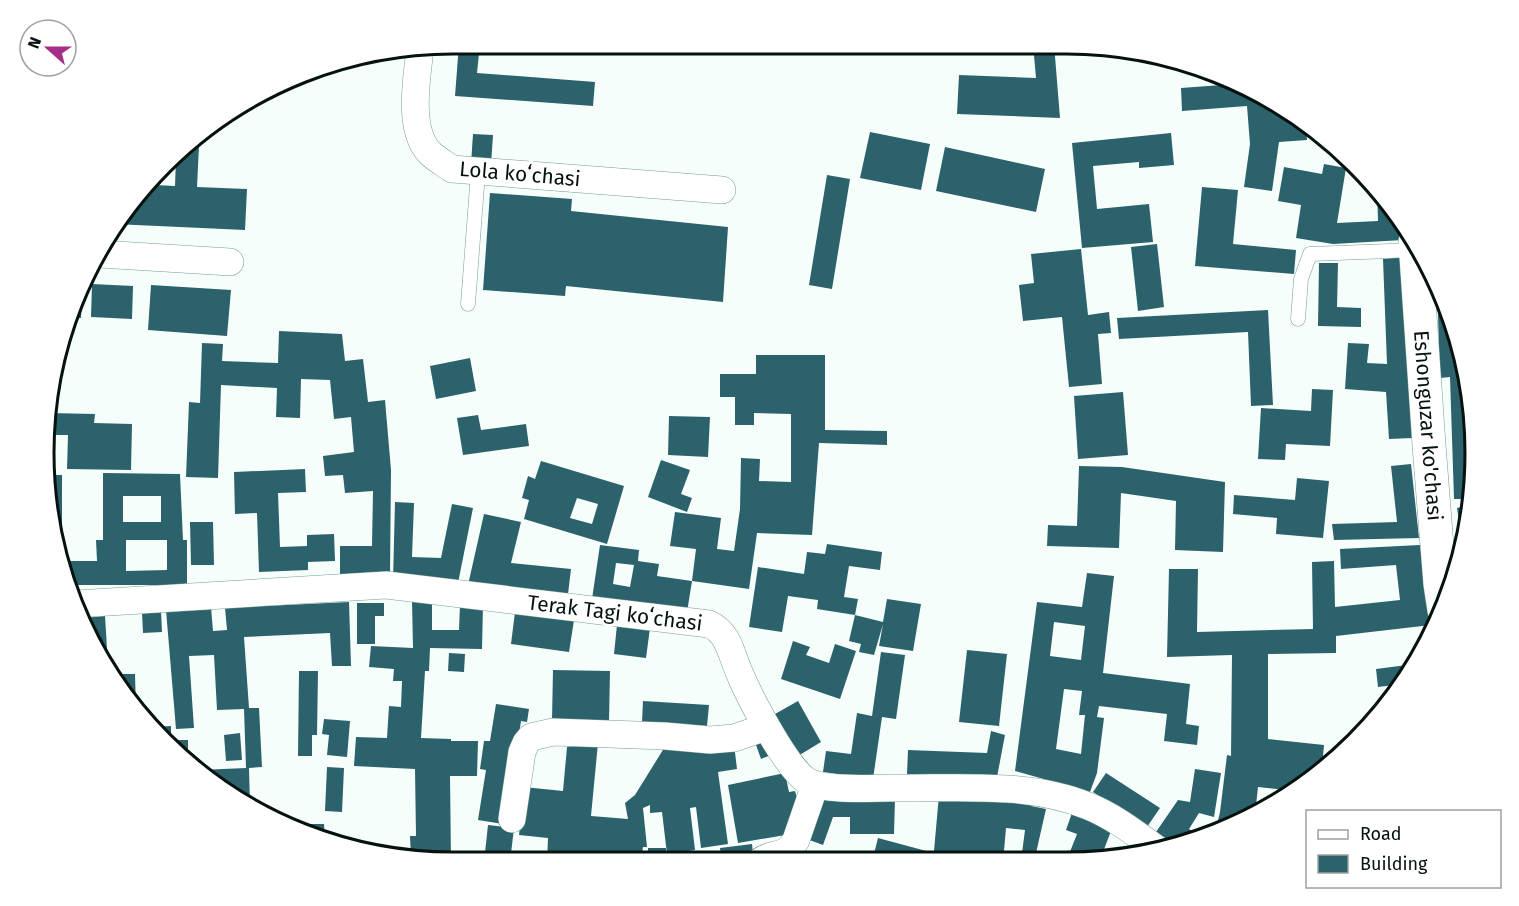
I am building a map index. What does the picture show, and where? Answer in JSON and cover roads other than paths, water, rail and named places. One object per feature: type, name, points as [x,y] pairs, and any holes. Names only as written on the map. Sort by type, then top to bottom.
[{"type":"street","name":"Lola koʻchasi","points":[[419,56],[415,98],[417,125],[428,151],[452,169],[722,190]]},
{"type":"street","points":[[106,254],[230,262]]},
{"type":"street","name":"Eshonguzar ko'chasi","points":[[1416,262],[1441,590]]},
{"type":"street","name":"Terak Tagi koʻchasi","points":[[83,604],[386,585],[709,624],[718,628],[725,637],[739,674],[766,727],[797,774],[815,785]]},
{"type":"street","points":[[512,819],[522,752],[525,743],[531,737],[539,734],[553,732],[710,740],[734,738],[766,727]]},
{"type":"street","points":[[788,852],[796,840],[815,785],[841,788],[998,789],[1048,794],[1087,806],[1124,825],[1149,843]]},
{"type":"lane","points":[[468,304],[478,172]]},
{"type":"lane","points":[[1298,319],[1301,279],[1310,254],[1407,247]]}]
